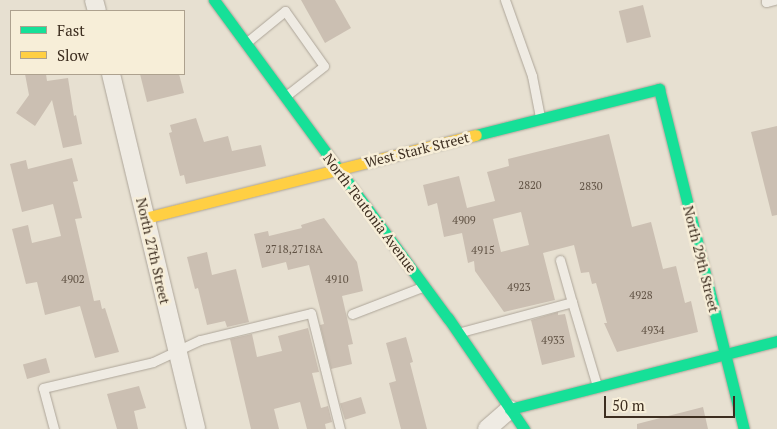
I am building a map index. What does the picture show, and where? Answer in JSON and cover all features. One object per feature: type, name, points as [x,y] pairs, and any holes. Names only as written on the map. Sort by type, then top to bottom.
[{"type":"street","name":"North Teutonia Avenue","points":[[214,0],[459,333],[524,429]]},
{"type":"street","name":"North 27th Street","points":[[111,75],[196,429]]},
{"type":"street","name":"West Stark Street","points":[[145,218],[659,89]]},
{"type":"street","name":"North 29th Street","points":[[659,89],[744,429]]},
{"type":"street","points":[[488,429],[510,409],[777,341]]},
{"type":"lane","points":[[505,0],[532,76],[540,119]]},
{"type":"lane","points":[[766,0],[766,2],[775,0]]},
{"type":"lane","points":[[245,43],[285,11],[324,66],[285,97]]},
{"type":"lane","points":[[560,260],[597,386]]},
{"type":"lane","points":[[352,314],[424,286]]},
{"type":"lane","points":[[459,333],[572,302]]},
{"type":"lane","points":[[54,429],[43,388],[153,362],[200,340],[311,313],[340,429]]},
{"type":"building","points":[[301,0],[335,0],[351,28],[325,43]]},
{"type":"building","points":[[643,5],[651,37],[627,43],[619,11]]},
{"type":"building","points":[[25,75],[46,75],[47,81],[68,78],[74,116],[76,115],[82,144],[63,148],[52,100],[35,126],[16,113],[29,95]]},
{"type":"building","points":[[140,75],[179,75],[184,93],[147,102]]},
{"type":"building","points":[[196,118],[204,142],[228,136],[232,151],[261,145],[266,166],[186,184],[184,175],[180,176],[169,133],[172,132],[170,125]]},
{"type":"building","points":[[777,126],[777,215],[772,216],[751,132]]},
{"type":"building","points":[[609,134],[632,227],[651,222],[663,269],[676,266],[685,303],[691,301],[698,332],[617,352],[604,323],[607,323],[596,283],[592,284],[589,272],[581,273],[574,245],[543,253],[555,300],[504,312],[475,271],[474,261],[468,263],[462,233],[444,237],[437,203],[428,206],[423,185],[459,176],[467,208],[495,201],[487,172],[509,166],[508,159]],"holes":[[[521,212],[529,245],[501,252],[493,219]]]},
{"type":"building","points":[[72,158],[78,181],[73,182],[82,218],[75,219],[94,301],[100,300],[102,309],[105,308],[119,352],[95,358],[80,306],[45,315],[37,282],[26,284],[12,229],[28,225],[32,243],[61,236],[53,204],[22,212],[10,164],[26,160],[28,169]]},
{"type":"building","points":[[324,218],[357,262],[363,291],[342,296],[353,344],[348,345],[352,364],[331,369],[320,325],[324,324],[309,265],[288,270],[286,262],[262,268],[254,234],[268,231],[269,236],[302,228],[301,225]]},
{"type":"building","points":[[207,252],[212,275],[236,269],[249,322],[227,327],[225,321],[207,325],[198,288],[195,289],[187,257]]},
{"type":"building","points":[[558,312],[558,315],[565,314],[575,357],[542,365],[531,320]]},
{"type":"building","points":[[308,328],[319,372],[312,373],[321,408],[328,406],[332,422],[325,424],[326,429],[307,429],[300,402],[274,409],[279,429],[251,429],[230,339],[252,334],[257,357],[282,351],[278,336]]},
{"type":"building","points":[[406,337],[413,362],[410,363],[427,429],[401,429],[389,383],[396,381],[386,343]]},
{"type":"building","points":[[46,358],[50,372],[27,379],[23,365]]},
{"type":"building","points":[[139,386],[146,408],[134,411],[138,429],[117,429],[107,394]]},
{"type":"building","points":[[361,397],[366,413],[345,420],[340,403]]},
{"type":"building","points":[[703,407],[708,429],[637,429],[637,424]]},
{"type":"traffic: fast","points":[[214,0],[448,318],[524,429]]},
{"type":"traffic: fast","points":[[476,135],[659,89],[744,429]]},
{"type":"traffic: fast","points":[[510,409],[777,341]]},
{"type":"traffic: slow","points":[[145,218],[476,135]]}]
